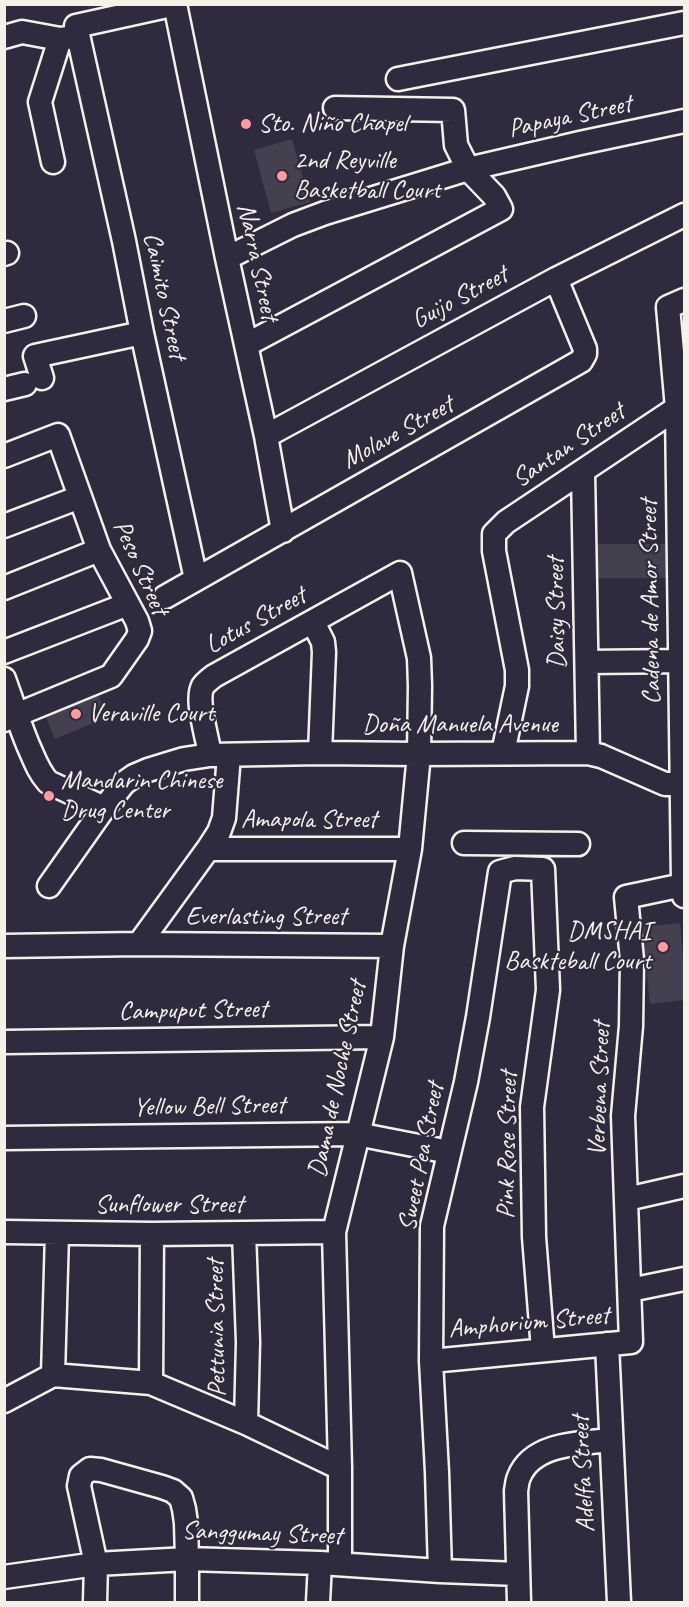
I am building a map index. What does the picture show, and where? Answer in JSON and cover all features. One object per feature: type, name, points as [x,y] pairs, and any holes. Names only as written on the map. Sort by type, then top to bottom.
[{"type":"street","points":[[4,38],[22,32],[75,26],[176,5]]},
{"type":"street","name":"Narra Street","points":[[176,5],[266,436],[283,531]]},
{"type":"street","points":[[398,79],[684,23]]},
{"type":"street","points":[[53,162],[40,102],[75,26]]},
{"type":"street","name":"Caimito Street","points":[[75,26],[122,230],[196,579]]},
{"type":"street","points":[[246,345],[501,209],[494,196],[468,169],[456,145],[453,110],[335,108]]},
{"type":"street","name":"Papaya Street","points":[[227,258],[293,225],[325,213],[468,169],[684,121]]},
{"type":"street","name":"Guijo Street","points":[[266,436],[556,279],[684,215]]},
{"type":"street","name":"Molave Street","points":[[165,597],[581,362],[585,350],[556,279]]},
{"type":"street","name":"Cadena de Amor Street","points":[[676,304],[684,890]]},
{"type":"street","points":[[24,384],[35,356],[142,333]]},
{"type":"street","name":"Santan Street","points":[[503,753],[518,670],[494,551],[494,534],[506,522],[677,408]]},
{"type":"street","name":"Peso Street","points":[[4,456],[58,435],[99,550],[137,621],[140,631],[115,673],[10,718]]},
{"type":"street","name":"Daisy Street","points":[[583,472],[588,753]]},
{"type":"street","points":[[4,526],[80,497]]},
{"type":"street","points":[[4,588],[99,550]]},
{"type":"street","name":"Lotus Street","points":[[139,944],[208,849],[219,832],[224,818],[220,755],[201,704],[202,688],[205,683],[400,573]]},
{"type":"street","name":"Dama de Noche Street","points":[[318,1602],[330,1564],[340,1468],[334,1232],[382,1037],[392,946],[410,849],[419,754],[419,658],[400,573]]},
{"type":"street","points":[[4,652],[128,604]]},
{"type":"street","points":[[313,622],[323,642],[324,652],[320,753]]},
{"type":"street","points":[[587,662],[680,661]]},
{"type":"street","points":[[4,679],[10,718],[37,768],[48,782],[104,808]]},
{"type":"street","name":"Doña Manuela Avenue","points":[[49,886],[124,783],[134,776],[184,759],[220,755],[320,753],[588,753],[601,756],[665,784],[683,784]]},
{"type":"street","points":[[464,843],[578,844]]},
{"type":"street","points":[[515,868],[518,843]]},
{"type":"street","name":"Amapola Street","points":[[208,849],[410,849]]},
{"type":"street","name":"Pink Rose Street","points":[[515,868],[543,869],[548,990],[531,1107],[534,1237],[543,1350]]},
{"type":"street","name":"Sweet Pea Street","points":[[440,1571],[431,1361],[432,1226],[466,1082],[500,872],[515,868]]},
{"type":"street","name":"Verbena Street","points":[[631,1342],[623,1116],[631,1026],[632,960],[626,897],[684,890]]},
{"type":"street","name":"Everlasting Street","points":[[4,946],[139,944],[392,946]]},
{"type":"street","name":"Campuput Street","points":[[4,1042],[382,1037]]},
{"type":"street","name":"Yellow Bell Street","points":[[4,1138],[357,1134],[449,1152]]},
{"type":"street","points":[[627,1199],[684,1186]]},
{"type":"street","name":"Sunflower Street","points":[[4,1232],[152,1234],[334,1232]]},
{"type":"street","points":[[53,1375],[57,1233]]},
{"type":"street","name":"Pettunia Street","points":[[244,1233],[248,1342],[246,1423]]},
{"type":"street","points":[[151,1383],[152,1234]]},
{"type":"street","points":[[630,1290],[684,1279]]},
{"type":"street","name":"Amphorium Street","points":[[431,1361],[631,1342]]},
{"type":"street","name":"Adelfa Street","points":[[607,1344],[619,1602]]},
{"type":"street","points":[[4,1401],[53,1375],[151,1383],[246,1423],[340,1468]]},
{"type":"street","points":[[519,1602],[516,1491],[519,1476],[529,1462],[542,1453],[561,1446],[611,1440]]},
{"type":"street","points":[[95,1602],[96,1564],[79,1486],[81,1476],[90,1469],[162,1487],[173,1491],[181,1498],[188,1559],[187,1602]]},
{"type":"street","name":"Sanggumay Street","points":[[4,1577],[96,1564],[188,1559],[518,1574]]},
{"type":"shaded area","name":"2nd Reyville Basketball Court","points":[[292,139],[310,202],[271,213],[254,150]]},
{"type":"shaded area","points":[[596,544],[665,544],[666,578],[596,578]]},
{"type":"shaded area","name":"Veraville Court","points":[[96,689],[108,717],[55,739],[43,710]]},
{"type":"shaded area","name":"DMSHAI Baskteball Court","points":[[680,923],[684,1000],[650,1004],[642,927]]},
{"type":"place","name":"Sto. Niño Chapel","points":[[246,124]]},
{"type":"place","name":"2nd Reyville Basketball Court","points":[[282,176]]},
{"type":"place","name":"Veraville Court","points":[[76,714]]},
{"type":"place","name":"Mandarin Chinese Drug Center","points":[[49,796]]},
{"type":"place","name":"DMSHAI Baskteball Court","points":[[663,947]]}]
